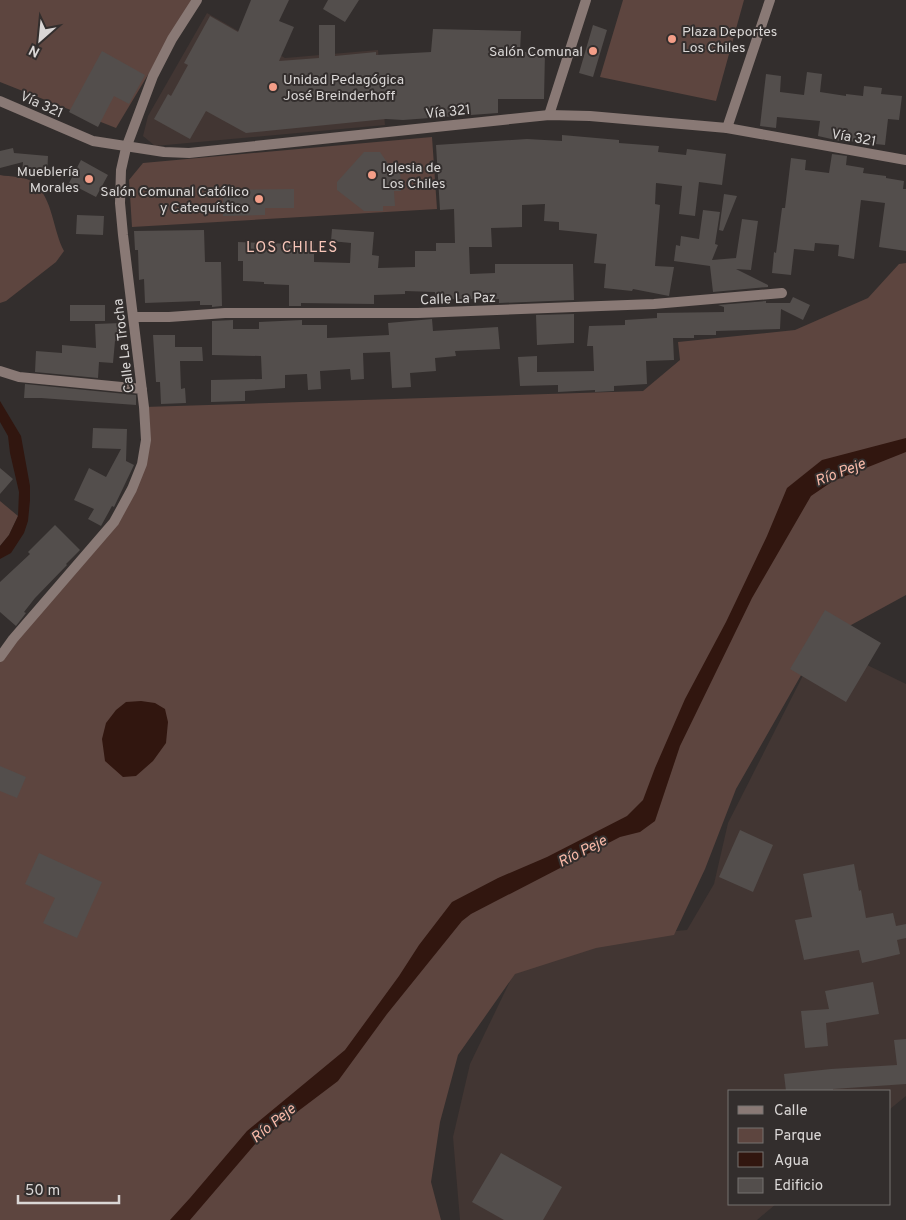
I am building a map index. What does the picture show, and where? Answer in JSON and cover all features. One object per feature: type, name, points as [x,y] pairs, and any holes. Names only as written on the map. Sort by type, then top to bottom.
[{"type":"street","name":"Calle La Trocha","points":[[0,657],[13,639],[114,522],[128,498],[145,454],[146,440],[142,389],[120,203],[121,170],[126,148],[153,76],[172,39],[197,0]]},
{"type":"street","points":[[549,115],[586,0]]},
{"type":"street","points":[[727,128],[770,0]]},
{"type":"street","name":"Vía 321","points":[[0,101],[93,141],[126,148],[164,152],[189,152],[549,115],[599,116],[727,128],[906,160]]},
{"type":"street","name":"Calle La Paz","points":[[134,317],[169,317],[225,313],[418,313],[654,304],[782,293]]},
{"type":"street","points":[[0,372],[18,378],[142,389]]},
{"type":"shaded area","name":"Unidad Pedagógica José Breinderhoff","points":[[207,13],[285,58],[378,50],[385,125],[155,146],[143,136],[148,116]]},
{"type":"shaded area","points":[[820,642],[906,684],[906,1096],[891,1108],[891,1090],[728,1090],[728,1205],[775,1205],[757,1220],[460,1220],[453,1137],[470,1064],[528,944],[687,930],[714,884],[728,823]]},
{"type":"green space","points":[[0,0],[193,0],[116,128],[0,82]]},
{"type":"green space","name":"Plaza Deportes Los Chiles","points":[[623,0],[744,0],[716,101],[600,77]]},
{"type":"green space","points":[[432,137],[437,209],[132,227],[129,180],[143,163]]},
{"type":"green space","points":[[0,175],[27,179],[40,189],[49,206],[64,251],[56,262],[6,301],[0,303]]},
{"type":"green space","points":[[906,263],[906,595],[820,642],[736,789],[705,869],[674,935],[596,948],[515,974],[458,1055],[440,1122],[431,1182],[441,1220],[0,1220],[0,657],[114,522],[145,447],[144,407],[643,391],[680,360],[678,342],[795,330],[868,298],[899,264]]},
{"type":"green space","points":[[0,501],[18,516],[9,535],[0,546]]},
{"type":"water","points":[[0,401],[21,436],[30,486],[30,500],[28,521],[24,533],[11,553],[0,559],[0,546],[9,535],[18,516],[19,492],[8,436],[0,422]]},
{"type":"water","name":"Río Peje","points":[[906,438],[906,452],[833,481],[811,496],[752,598],[680,746],[655,821],[640,832],[620,837],[471,914],[462,921],[387,1014],[338,1081],[256,1143],[190,1220],[170,1220],[247,1131],[345,1050],[399,976],[419,945],[452,902],[498,878],[547,857],[627,816],[643,800],[685,699],[726,622],[767,536],[787,488],[822,460]]},
{"type":"water","points":[[141,701],[155,703],[165,709],[168,722],[166,743],[153,761],[136,776],[123,777],[105,761],[102,739],[106,723],[116,710],[126,702]]},
{"type":"building","points":[[251,0],[289,0],[279,21],[294,27],[279,61],[319,58],[319,25],[335,25],[335,56],[376,52],[376,55],[431,52],[433,29],[521,31],[520,52],[545,52],[544,99],[498,99],[498,113],[403,120],[386,119],[246,133],[206,111],[190,139],[154,119],[168,94],[171,96],[188,65],[184,63],[210,16],[238,32]]},
{"type":"building","points":[[328,0],[359,0],[345,22],[323,9]]},
{"type":"building","name":"Salón Comunal","points":[[593,25],[607,30],[593,77],[579,73]]},
{"type":"building","points":[[102,51],[145,75],[129,104],[114,96],[98,127],[69,112]]},
{"type":"building","points":[[807,72],[822,74],[820,92],[846,96],[846,94],[863,96],[864,86],[882,88],[881,94],[902,96],[899,120],[888,119],[885,145],[849,141],[849,143],[818,136],[820,121],[777,117],[776,128],[760,126],[766,74],[781,76],[780,92],[804,95]]},
{"type":"building","points":[[562,135],[619,140],[619,143],[659,146],[658,152],[686,155],[687,149],[726,154],[722,185],[699,182],[695,216],[679,214],[682,186],[656,183],[655,204],[660,205],[655,266],[674,267],[669,296],[633,289],[632,291],[604,288],[606,264],[594,263],[597,234],[559,230],[559,222],[544,221],[545,204],[522,205],[522,227],[491,228],[492,247],[469,247],[470,274],[495,273],[495,264],[573,264],[574,300],[499,303],[499,299],[436,299],[435,292],[405,291],[405,294],[374,295],[374,304],[301,303],[301,306],[289,306],[289,285],[243,281],[243,261],[238,261],[238,242],[293,244],[293,241],[314,241],[314,262],[350,263],[351,243],[331,241],[332,229],[374,232],[372,255],[379,256],[378,268],[415,267],[415,251],[436,251],[436,243],[455,243],[454,209],[440,210],[436,145],[527,139],[562,141]]},
{"type":"building","points":[[13,148],[14,153],[48,156],[47,177],[22,174],[23,162],[0,168],[0,151]]},
{"type":"building","name":"Iglesia de Los Chiles","points":[[364,152],[380,152],[391,168],[400,167],[401,191],[394,191],[395,206],[383,206],[383,211],[364,211],[337,190],[337,182]]},
{"type":"building","points":[[832,154],[847,156],[846,165],[864,168],[863,173],[904,181],[903,189],[906,189],[906,251],[879,247],[885,203],[861,200],[854,259],[838,256],[839,245],[815,243],[814,251],[794,249],[791,275],[772,273],[782,208],[785,208],[791,158],[806,160],[805,170],[829,173]]},
{"type":"building","name":"Mueblería Morales","points":[[81,160],[108,175],[96,197],[69,183]]},
{"type":"building","name":"Salón Comunal Católico y Catequístico","points":[[294,189],[294,208],[265,208],[265,215],[223,216],[223,190]]},
{"type":"building","points":[[724,194],[737,196],[723,231],[719,230]]},
{"type":"building","points":[[703,210],[720,212],[715,244],[718,245],[712,260],[736,258],[742,219],[758,221],[751,270],[736,269],[768,285],[768,287],[713,292],[710,266],[674,261],[676,245],[680,246],[681,236],[699,239]]},
{"type":"building","points":[[77,215],[104,216],[103,235],[76,234]]},
{"type":"building","points":[[204,230],[205,262],[221,262],[222,306],[200,305],[200,301],[145,303],[144,279],[139,280],[138,250],[135,250],[134,231]]},
{"type":"building","points":[[793,297],[810,305],[803,320],[781,309],[780,329],[716,331],[716,335],[694,335],[694,338],[673,338],[674,360],[646,361],[647,384],[614,386],[614,391],[595,392],[595,390],[558,392],[558,385],[520,386],[518,357],[537,356],[537,372],[594,371],[593,346],[587,346],[589,326],[625,325],[625,320],[657,318],[657,313],[724,312],[724,307],[718,305],[766,301],[766,303],[790,303]]},
{"type":"building","points":[[70,305],[105,305],[105,321],[70,321]]},
{"type":"building","points":[[574,314],[574,343],[537,345],[536,315]]},
{"type":"building","points":[[432,319],[433,331],[498,327],[500,349],[455,351],[456,356],[435,358],[436,371],[410,373],[411,387],[392,388],[390,352],[363,353],[364,379],[351,380],[350,369],[320,371],[321,389],[308,390],[307,374],[285,375],[285,388],[245,391],[245,401],[211,402],[211,380],[262,379],[261,356],[212,355],[212,321],[233,320],[233,329],[259,329],[259,322],[302,320],[302,325],[327,325],[327,338],[389,335],[388,323]]},
{"type":"building","points":[[121,323],[121,340],[115,341],[113,363],[99,362],[98,378],[35,372],[36,351],[62,353],[62,345],[96,348],[95,324]]},
{"type":"building","points":[[153,335],[175,335],[175,347],[202,347],[203,361],[180,361],[181,389],[185,388],[186,403],[161,404],[160,382],[156,382]]},
{"type":"building","points":[[25,384],[136,395],[136,405],[24,398]]},
{"type":"building","points":[[93,428],[127,429],[126,461],[134,465],[114,507],[112,506],[101,526],[88,519],[94,509],[74,500],[89,468],[106,477],[121,449],[92,448]]},
{"type":"building","points":[[0,468],[13,479],[0,494]]},
{"type":"building","points":[[55,525],[80,550],[35,598],[16,626],[0,612],[0,582],[30,554],[28,552]]},
{"type":"building","points":[[825,610],[881,643],[846,702],[790,669]]},
{"type":"building","points":[[0,766],[26,777],[17,798],[0,791]]},
{"type":"building","points":[[740,830],[773,845],[753,892],[719,877]]},
{"type":"building","points":[[39,853],[102,882],[77,938],[43,923],[55,898],[25,884]]},
{"type":"building","points":[[854,864],[866,918],[893,913],[896,926],[906,924],[906,938],[897,940],[900,954],[862,963],[859,950],[804,960],[795,920],[812,917],[803,874]]},
{"type":"building","points":[[873,982],[879,1014],[826,1023],[828,1046],[805,1048],[801,1011],[829,1009],[825,991]]},
{"type":"building","points":[[906,1039],[906,1084],[833,1090],[786,1090],[784,1074],[897,1065],[894,1040]]},
{"type":"building","points":[[501,1153],[562,1187],[543,1220],[504,1220],[472,1202]]},
{"type":"place","name":"Plaza Deportes Los Chiles","points":[[672,39]]},
{"type":"place","name":"Salón Comunal","points":[[593,51]]},
{"type":"place","name":"Unidad Pedagógica José Breinderhoff","points":[[273,87]]},
{"type":"place","name":"Iglesia de Los Chiles","points":[[372,175]]},
{"type":"place","name":"Mueblería Morales","points":[[89,179]]},
{"type":"place","name":"Salón Comunal Católico y Catequístico","points":[[259,199]]},
{"type":"district","name":"LOS CHILES","points":[[292,247]]}]
